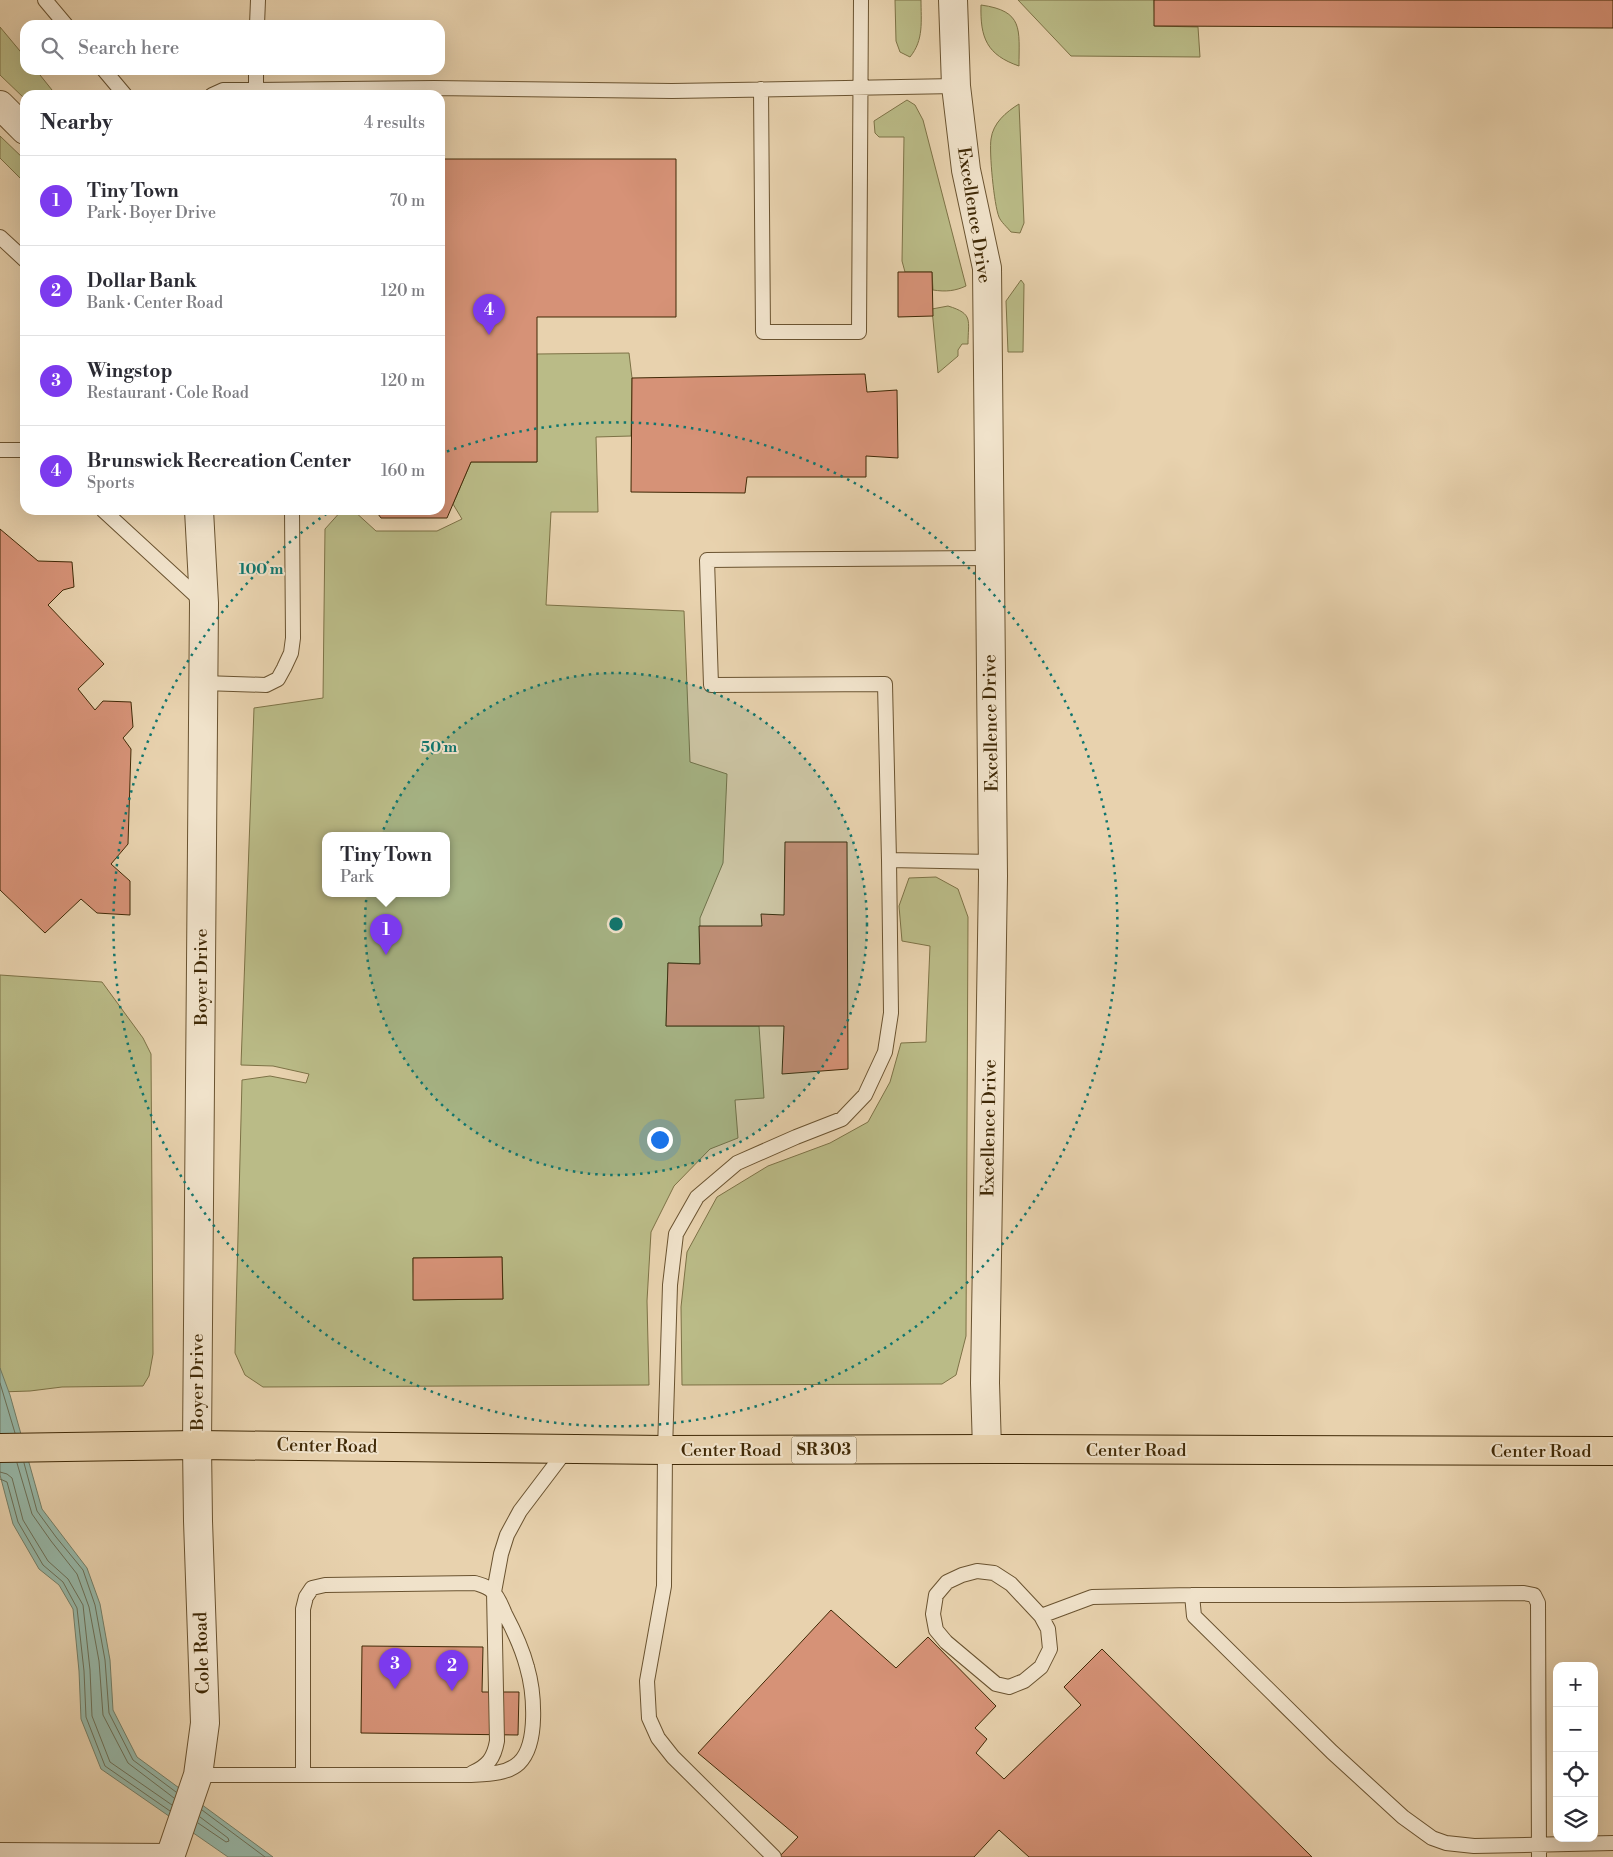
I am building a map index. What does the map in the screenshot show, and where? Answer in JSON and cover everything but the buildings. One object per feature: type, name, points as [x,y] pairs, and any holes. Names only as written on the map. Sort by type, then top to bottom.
[{"type":"main road","name":"Center Road","points":[[0,1448],[197,1445],[665,1450],[987,1449],[1613,1452]]},
{"type":"street","name":"Excellence Drive","points":[[953,0],[956,86],[966,170],[987,268],[993,862],[985,1383],[987,1449]]},
{"type":"street","points":[[0,105],[20,125]]},
{"type":"street","name":"Boyer Drive","points":[[197,1445],[204,603],[199,515]]},
{"type":"street","name":"Cole Road","points":[[174,1846],[195,1784],[205,1722],[197,1445]]},
{"type":"lane","points":[[45,0],[62,20]]},
{"type":"lane","points":[[257,20],[258,0]]},
{"type":"lane","points":[[761,88],[763,332],[859,332],[862,86],[861,0]]},
{"type":"lane","points":[[108,75],[121,90]]},
{"type":"lane","points":[[256,75],[256,90]]},
{"type":"lane","points":[[223,90],[444,88],[672,91],[862,86],[956,86]]},
{"type":"lane","points":[[0,237],[20,255]]},
{"type":"lane","points":[[0,450],[20,450]]},
{"type":"lane","points":[[108,515],[204,603]]},
{"type":"lane","points":[[203,683],[266,685],[278,679],[284,668],[291,653],[294,638],[292,515]]},
{"type":"lane","points":[[774,1857],[674,1756],[658,1738],[649,1718],[646,1681],[664,1586],[665,1450],[670,1286],[676,1234],[697,1197],[737,1163],[842,1119],[865,1095],[885,1052],[891,1013],[885,684],[711,685],[707,560],[990,558]]},
{"type":"lane","points":[[889,860],[993,862]]},
{"type":"lane","points":[[468,1775],[489,1764],[495,1754],[497,1742],[494,1592],[501,1554],[507,1535],[520,1511],[567,1449]]},
{"type":"lane","points":[[977,1571],[994,1573],[1011,1584],[1041,1616],[1048,1629],[1050,1650],[1041,1667],[1024,1681],[1009,1687],[996,1684],[946,1642],[936,1630],[933,1614],[936,1595],[947,1582],[977,1571]]},
{"type":"lane","points":[[195,1784],[303,1774],[468,1775],[508,1770],[520,1763],[528,1749],[533,1725],[528,1667],[517,1638],[494,1592],[485,1586],[475,1583],[325,1585],[312,1588],[306,1597],[303,1609],[303,1774]]},
{"type":"lane","points":[[1041,1616],[1092,1597],[1524,1593],[1534,1595],[1538,1603],[1539,1850]]},
{"type":"lane","points":[[1192,1595],[1194,1616],[1332,1752],[1403,1817],[1432,1838],[1446,1843],[1539,1850],[1613,1843]]},
{"type":"lane","points":[[0,1850],[174,1846]]},
{"type":"lane","points":[[1464,1857],[1474,1846]]},
{"type":"green space","points":[[895,0],[921,0],[920,37],[910,57],[900,52],[896,41]]},
{"type":"green space","points":[[1018,0],[1154,0],[1155,26],[1198,27],[1200,57],[1071,56]]},
{"type":"green space","points":[[981,5],[995,8],[1012,17],[1018,32],[1019,66],[999,56],[988,44],[982,27]]},
{"type":"green space","points":[[0,27],[20,51],[20,75],[40,75],[52,90],[20,90],[20,94],[0,75]]},
{"type":"green space","points":[[907,100],[915,105],[923,120],[966,286],[958,289],[946,291],[933,290],[932,272],[905,272],[902,261],[904,137],[879,137],[875,133],[874,121]]},
{"type":"green space","points":[[1019,104],[1024,223],[1020,233],[1011,232],[999,217],[991,166],[991,139],[994,128],[1005,114]]},
{"type":"green space","points":[[0,136],[20,155],[20,178],[0,158]]},
{"type":"green space","points":[[1021,280],[1024,284],[1023,352],[1008,352],[1006,301]]},
{"type":"green space","points":[[948,306],[966,315],[969,324],[968,344],[962,344],[958,350],[958,356],[938,373],[932,309]]},
{"type":"green space","points":[[629,353],[632,378],[631,436],[596,437],[598,512],[551,512],[546,605],[684,611],[690,762],[727,774],[723,863],[700,918],[700,964],[668,963],[666,1026],[759,1026],[764,1098],[735,1100],[738,1138],[710,1149],[674,1186],[651,1232],[647,1301],[649,1385],[263,1387],[245,1375],[235,1353],[242,1080],[270,1076],[306,1083],[309,1074],[273,1066],[241,1065],[254,708],[323,698],[325,529],[338,515],[358,515],[376,531],[437,531],[462,519],[453,504],[471,462],[537,462],[537,354]],"holes":[[[502,1257],[503,1299],[414,1300],[413,1258]]]},
{"type":"green space","points":[[936,877],[958,889],[968,917],[966,1336],[956,1375],[942,1384],[682,1385],[681,1307],[687,1252],[717,1197],[768,1166],[830,1143],[868,1122],[890,1082],[901,1043],[926,1042],[930,946],[902,941],[899,906],[909,878]]},
{"type":"green space","points":[[0,975],[102,982],[143,1038],[151,1054],[153,1354],[149,1376],[143,1386],[62,1387],[0,1392]]},
{"type":"water","points":[[0,1368],[10,1395],[42,1509],[87,1568],[100,1604],[110,1660],[113,1710],[137,1757],[273,1857],[228,1857],[101,1769],[81,1719],[73,1609],[59,1585],[39,1569],[13,1524],[0,1475]]},
{"type":"place","name":"Brunswick Recreation Center","points":[[489,335]]},
{"type":"place","name":"Tiny Town","points":[[386,955]]},
{"type":"place","name":"Wingstop","points":[[395,1689]]},
{"type":"place","name":"Dollar Bank","points":[[452,1691]]}]
